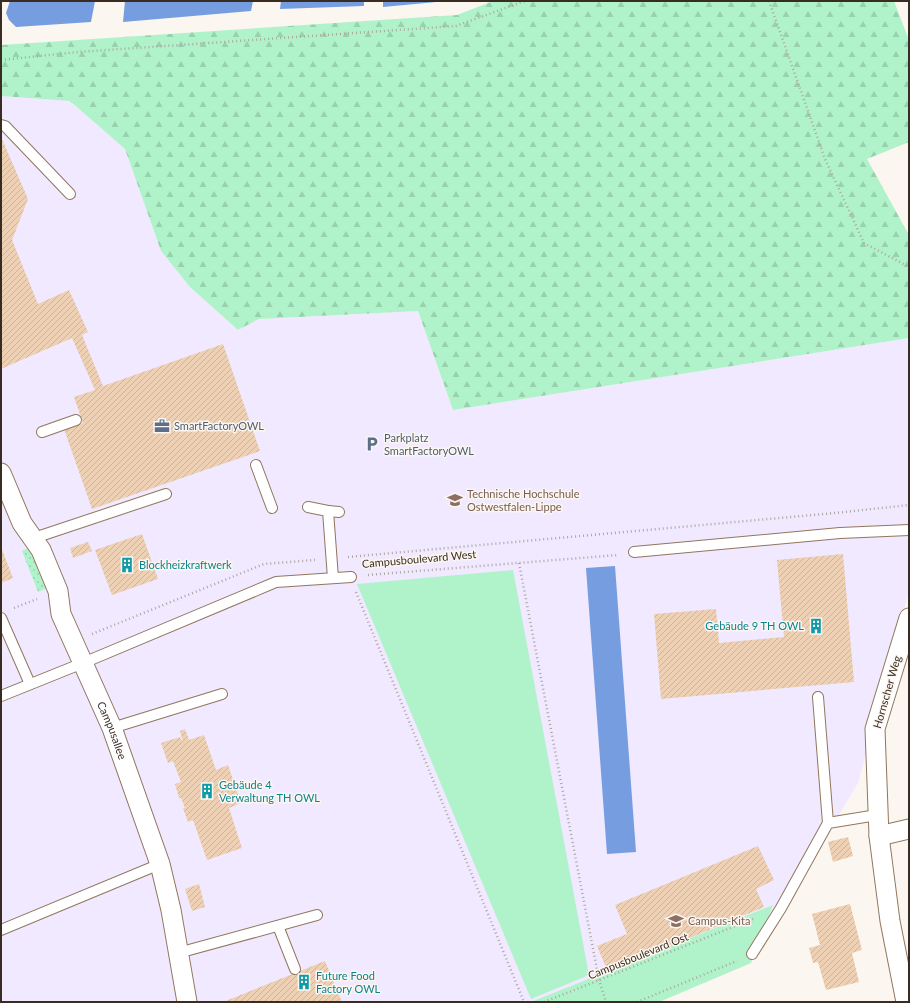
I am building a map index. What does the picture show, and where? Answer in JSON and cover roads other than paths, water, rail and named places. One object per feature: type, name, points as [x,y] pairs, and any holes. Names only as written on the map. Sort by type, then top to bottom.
[{"type":"street","name":"Campusallee","points":[[1,473],[22,523],[41,550],[58,591],[61,614],[112,728],[160,864],[171,910],[187,1002]]},
{"type":"street","name":"Hornscher Weg","points":[[879,836],[874,729],[909,618]]},
{"type":"street","points":[[906,1002],[890,920],[879,836],[909,829]]},
{"type":"lane","points":[[1,125],[5,126],[70,194]]},
{"type":"lane","points":[[42,432],[76,420]]},
{"type":"lane","points":[[256,465],[272,508]]},
{"type":"lane","points":[[34,538],[166,494]]},
{"type":"lane","points":[[308,507],[333,511],[331,559],[333,578]]},
{"type":"lane","points":[[634,552],[840,533],[909,530]]},
{"type":"lane","name":"Campusboulevard West","points":[[1,696],[276,582],[350,577]]},
{"type":"lane","points":[[1,618],[30,684]]},
{"type":"lane","points":[[112,728],[222,694]]},
{"type":"lane","points":[[752,954],[781,908],[828,823],[818,697]]},
{"type":"lane","points":[[828,823],[878,815]]},
{"type":"lane","points":[[1,930],[160,864]]},
{"type":"lane","points":[[178,953],[318,915]]},
{"type":"lane","points":[[278,926],[295,969]]},
{"type":"water","points":[[10,1],[95,1],[91,22],[16,27],[9,20],[6,13]]},
{"type":"water","points":[[125,1],[253,1],[251,11],[123,22]]},
{"type":"water","points":[[281,1],[364,1],[364,6],[280,9]]},
{"type":"water","points":[[383,1],[447,1],[383,7]]},
{"type":"water","points":[[615,566],[636,852],[607,854],[586,568]]},
{"type":"place","name":"SmartFactoryOWL","points":[[162,426]]},
{"type":"place","name":"Parkplatz SmartFactoryOWL","points":[[372,444]]},
{"type":"place","name":"Technische Hochschule Ostwestfalen-Lippe","points":[[455,500]]},
{"type":"place","name":"Blockheizkraftwerk","points":[[127,565]]},
{"type":"place","name":"Gebäude 9 TH OWL","points":[[816,626]]},
{"type":"place","name":"Gebäude 4 Verwaltung TH OWL","points":[[207,791]]},
{"type":"place","name":"Campus-Kita","points":[[676,921]]},
{"type":"place","name":"Future Food Factory OWL","points":[[304,982]]}]
